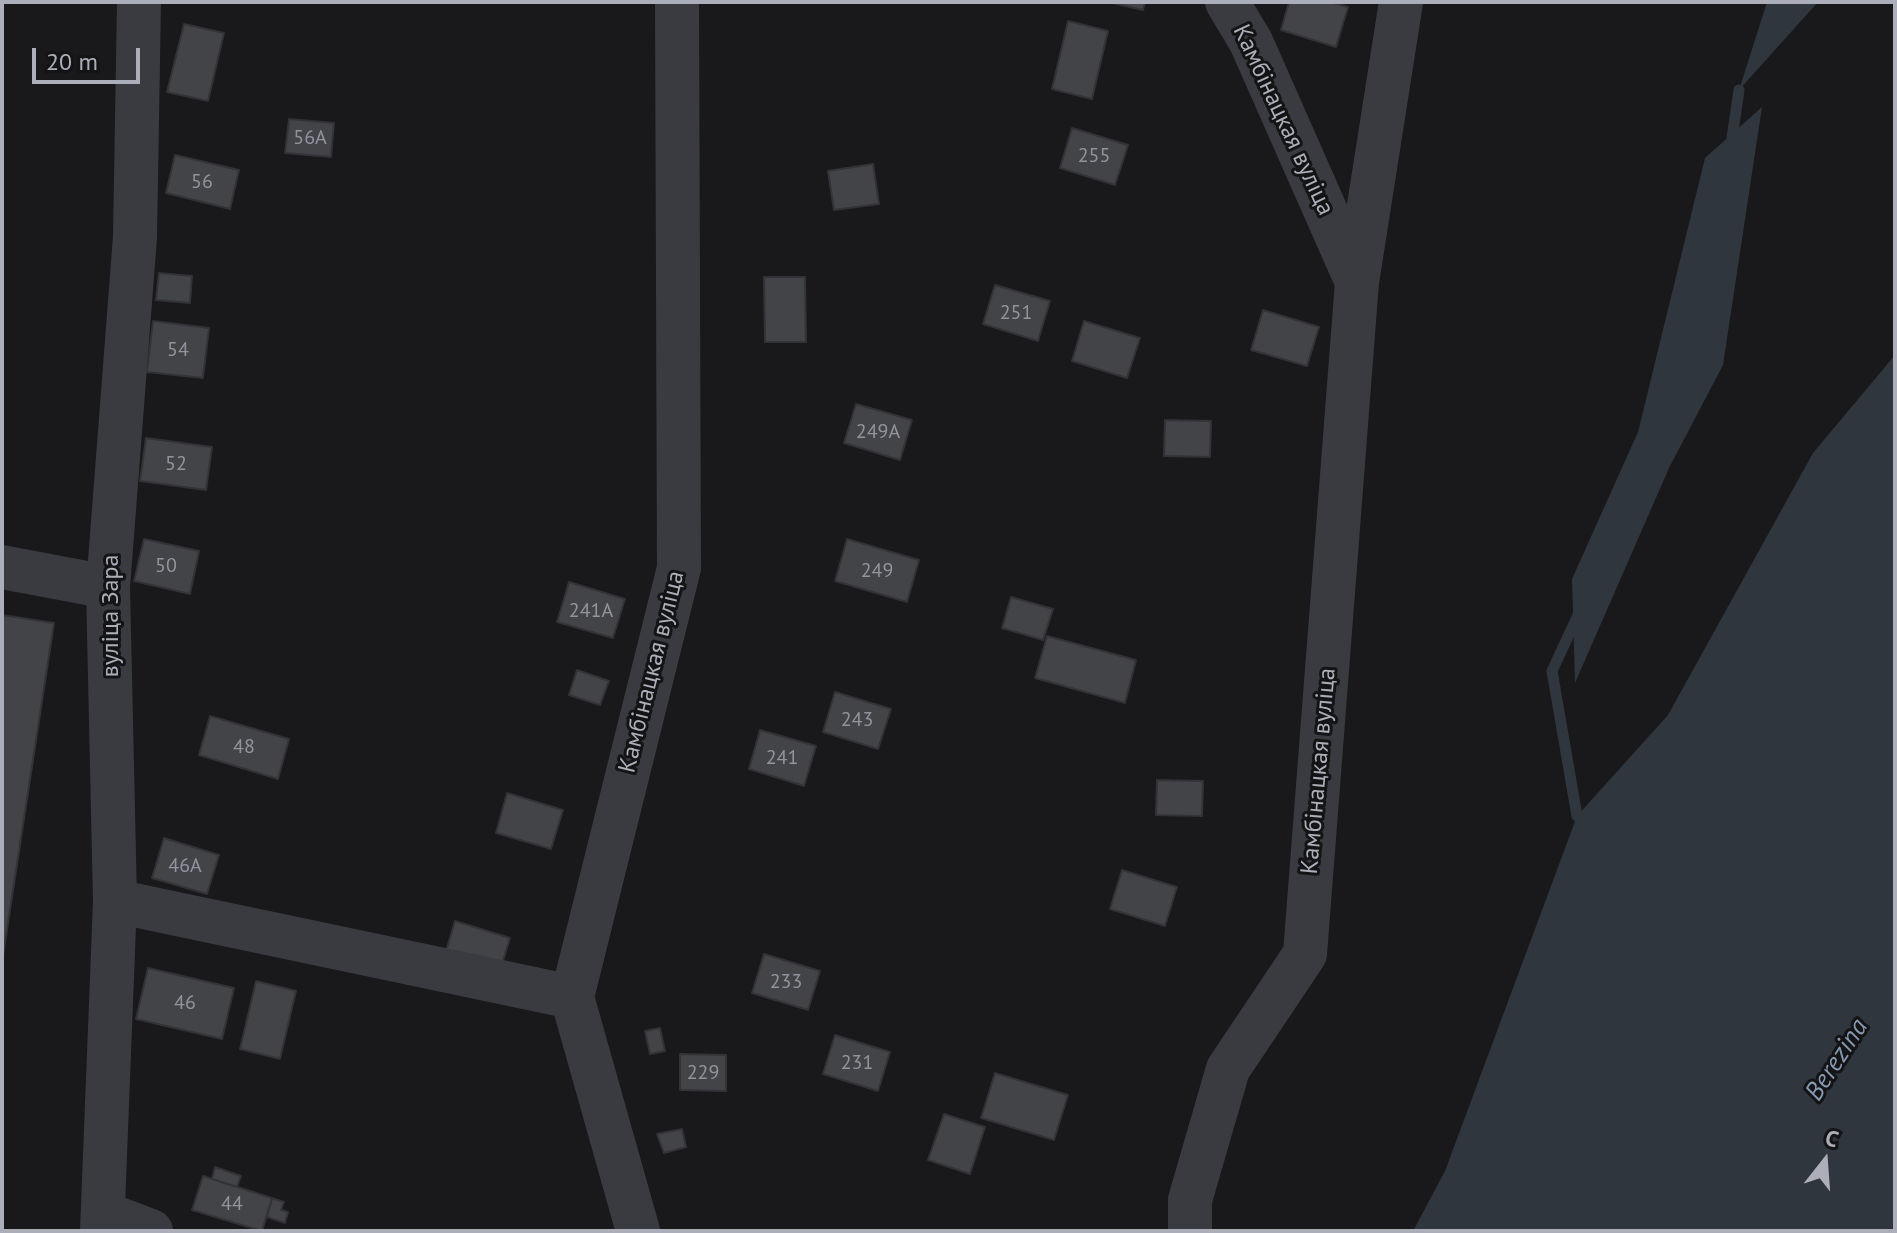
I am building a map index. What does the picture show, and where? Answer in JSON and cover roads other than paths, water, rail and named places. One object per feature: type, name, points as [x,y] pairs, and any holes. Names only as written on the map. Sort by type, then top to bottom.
[{"type":"street","name":"вуліца Зара","points":[[104,1222],[115,901],[108,587],[135,237],[139,2]]},
{"type":"street","name":"Камбінацкая вуліца","points":[[638,1231],[572,997],[679,568],[677,2]]},
{"type":"street","name":"Камбінацкая вуліца","points":[[1227,2],[1251,42],[1357,282]]},
{"type":"street","name":"Камбінацкая вуліца","points":[[1190,1231],[1190,1200],[1228,1069],[1305,954],[1357,282],[1401,2]]},
{"type":"street","points":[[2,567],[108,587]]},
{"type":"street","points":[[115,901],[572,997]]},
{"type":"street","points":[[104,1222],[151,1231]]},
{"type":"water","points":[[1767,2],[1818,2],[1739,90]]},
{"type":"water","points":[[1762,107],[1723,365],[1669,468],[1575,683],[1572,579],[1638,432],[1705,158]]},
{"type":"water","name":"Berezina","points":[[1895,355],[1895,1231],[1413,1231],[1445,1171],[1577,816],[1668,715],[1813,453]]},
{"type":"waterway","points":[[1731,145],[1739,90]]},
{"type":"waterway","points":[[1577,816],[1552,671],[1579,613]]}]
